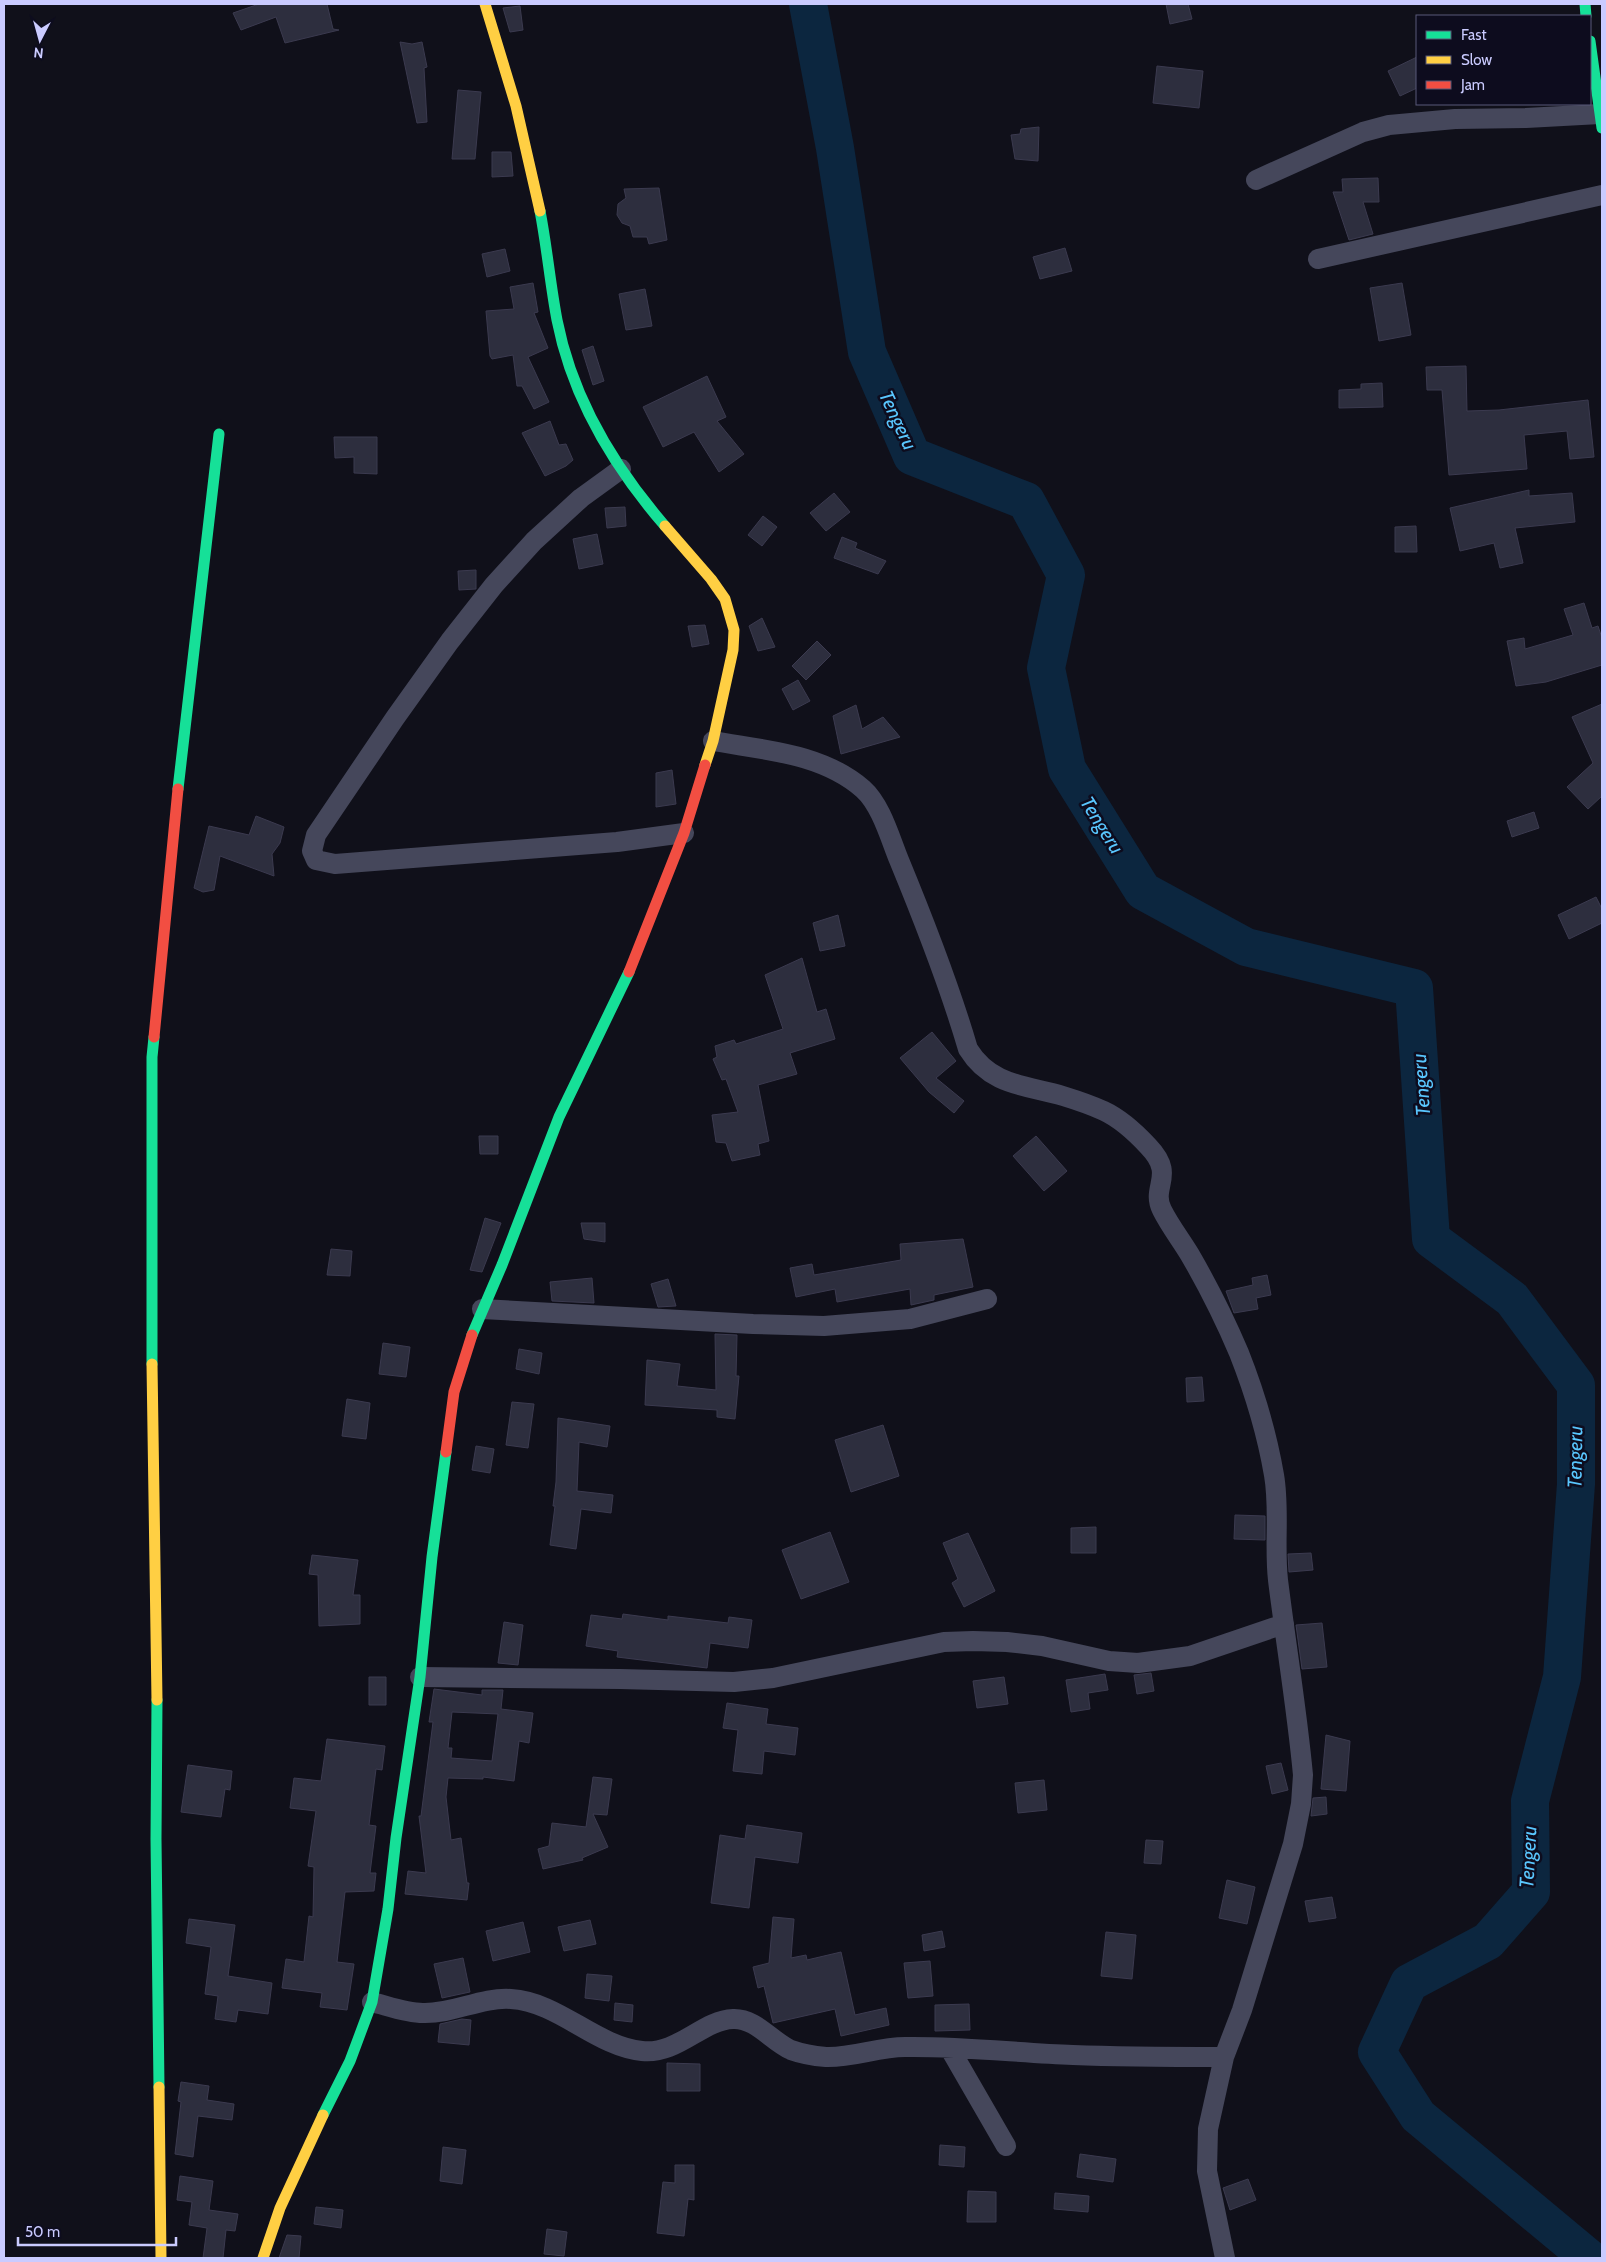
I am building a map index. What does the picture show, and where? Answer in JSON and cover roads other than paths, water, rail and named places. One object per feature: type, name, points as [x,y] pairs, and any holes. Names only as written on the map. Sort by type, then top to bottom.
[{"type":"street","points":[[263,2258],[280,2208],[335,2088],[350,2061],[372,2002],[388,1909],[396,1838],[420,1677],[430,1577],[454,1392],[466,1348],[502,1265],[559,1117],[626,978],[684,832],[712,741],[733,650],[734,630],[732,615],[725,599],[711,579],[648,506],[621,469],[578,390],[557,322],[543,227],[516,106],[485,4]]},
{"type":"street","points":[[1256,180],[1363,132],[1388,125],[1455,119],[1526,118],[1601,121],[1591,48]]},
{"type":"street","points":[[1318,258],[1602,195]]},
{"type":"street","points":[[161,2258],[156,1849],[158,1694],[152,1334],[152,1057],[181,759],[219,434]]},
{"type":"street","points":[[621,469],[581,498],[534,541],[494,585],[450,641],[352,779],[316,835],[312,851],[316,860],[334,864],[607,843],[684,832]]},
{"type":"street","points":[[712,741],[774,750],[799,757],[828,767],[864,790],[875,806],[886,830],[934,943],[968,1049],[976,1063],[1006,1082],[1062,1096],[1105,1112],[1125,1124],[1158,1157],[1163,1176],[1159,1192],[1161,1208],[1219,1310],[1239,1354],[1257,1409],[1274,1475],[1278,1576],[1300,1743],[1302,1775],[1300,1804],[1280,1887],[1242,2010],[1224,2057],[1213,2104],[1206,2152],[1210,2190],[1225,2258]]},
{"type":"street","points":[[482,1309],[824,1326],[910,1319],[987,1299]]},
{"type":"street","points":[[420,1677],[620,1678],[734,1682],[774,1678],[944,1642],[973,1641],[1042,1646],[1109,1662],[1138,1663],[1190,1656],[1284,1624]]},
{"type":"street","points":[[372,2002],[404,2011],[424,2013],[492,1999],[512,1999],[551,2009],[605,2038],[643,2051],[664,2049],[679,2044],[698,2032],[732,2019],[756,2026],[791,2050],[809,2055],[829,2057],[904,2047],[1077,2055],[1224,2057]]},
{"type":"street","points":[[950,2049],[1006,2146]]},
{"type":"waterway","name":"Tengeru","points":[[808,4],[835,148],[867,352],[912,456],[1026,501],[1066,575],[1046,668],[1067,769],[1143,891],[1246,947],[1414,988],[1431,1239],[1512,1299],[1576,1385],[1576,1484],[1562,1677],[1530,1801],[1531,1892],[1488,1941],[1409,1983],[1377,2052],[1418,2116],[1589,2258]]}]
